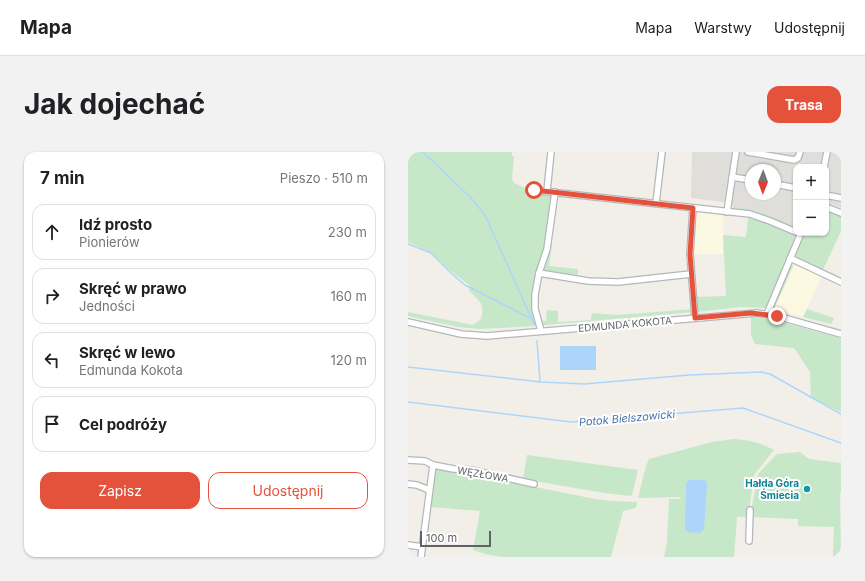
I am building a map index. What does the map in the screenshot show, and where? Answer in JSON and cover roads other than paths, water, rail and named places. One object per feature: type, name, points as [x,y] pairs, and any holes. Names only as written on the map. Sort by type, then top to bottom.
[{"type":"street","points":[[547,191],[551,152]]},
{"type":"street","points":[[656,203],[662,152]]},
{"type":"street","points":[[727,212],[736,152]]},
{"type":"street","points":[[748,152],[794,160],[798,158],[800,152]]},
{"type":"street","points":[[825,164],[827,152]]},
{"type":"street","points":[[732,177],[745,179]]},
{"type":"street","points":[[781,185],[793,187]]},
{"type":"street","points":[[532,190],[750,214],[793,231]]},
{"type":"street","points":[[541,331],[535,310],[535,295],[539,274],[547,249],[555,192]]},
{"type":"street","points":[[829,196],[841,198]]},
{"type":"street","points":[[693,208],[690,254],[695,318]]},
{"type":"street","points":[[829,208],[841,213]]},
{"type":"street","points":[[767,314],[798,236]]},
{"type":"street","points":[[790,258],[841,282]]},
{"type":"street","points":[[539,274],[588,281],[618,282],[691,274]]},
{"type":"street","name":"EDMUNDA KOKOTA","points":[[408,322],[446,333],[486,336],[751,313],[767,314],[841,334]]},
{"type":"street","name":"WĘZŁOWA","points":[[408,460],[425,462],[454,469],[471,470],[534,484]]},
{"type":"street","points":[[421,557],[433,465]]},
{"type":"street","points":[[408,484],[417,485],[429,490]]},
{"type":"street","points":[[749,541],[750,510]]},
{"type":"street","points":[[408,545],[422,546]]},
{"type":"water","points":[[560,346],[596,346],[596,370],[560,370]]},
{"type":"water","points":[[689,480],[705,480],[707,484],[704,529],[700,533],[688,532],[685,530],[686,484]]},
{"type":"waterway","points":[[423,152],[471,198],[485,215],[534,324]]},
{"type":"waterway","points":[[408,244],[431,253],[465,285],[532,319]]},
{"type":"waterway","points":[[537,341],[540,381]]},
{"type":"waterway","points":[[408,367],[541,382],[584,384],[689,375],[761,372],[770,374],[841,414]]},
{"type":"waterway","name":"Potok Bielszowicki","points":[[408,402],[571,422],[743,408],[841,443]]},
{"type":"place","name":"Hałda Góra Śmiecia","points":[[807,489]]}]
